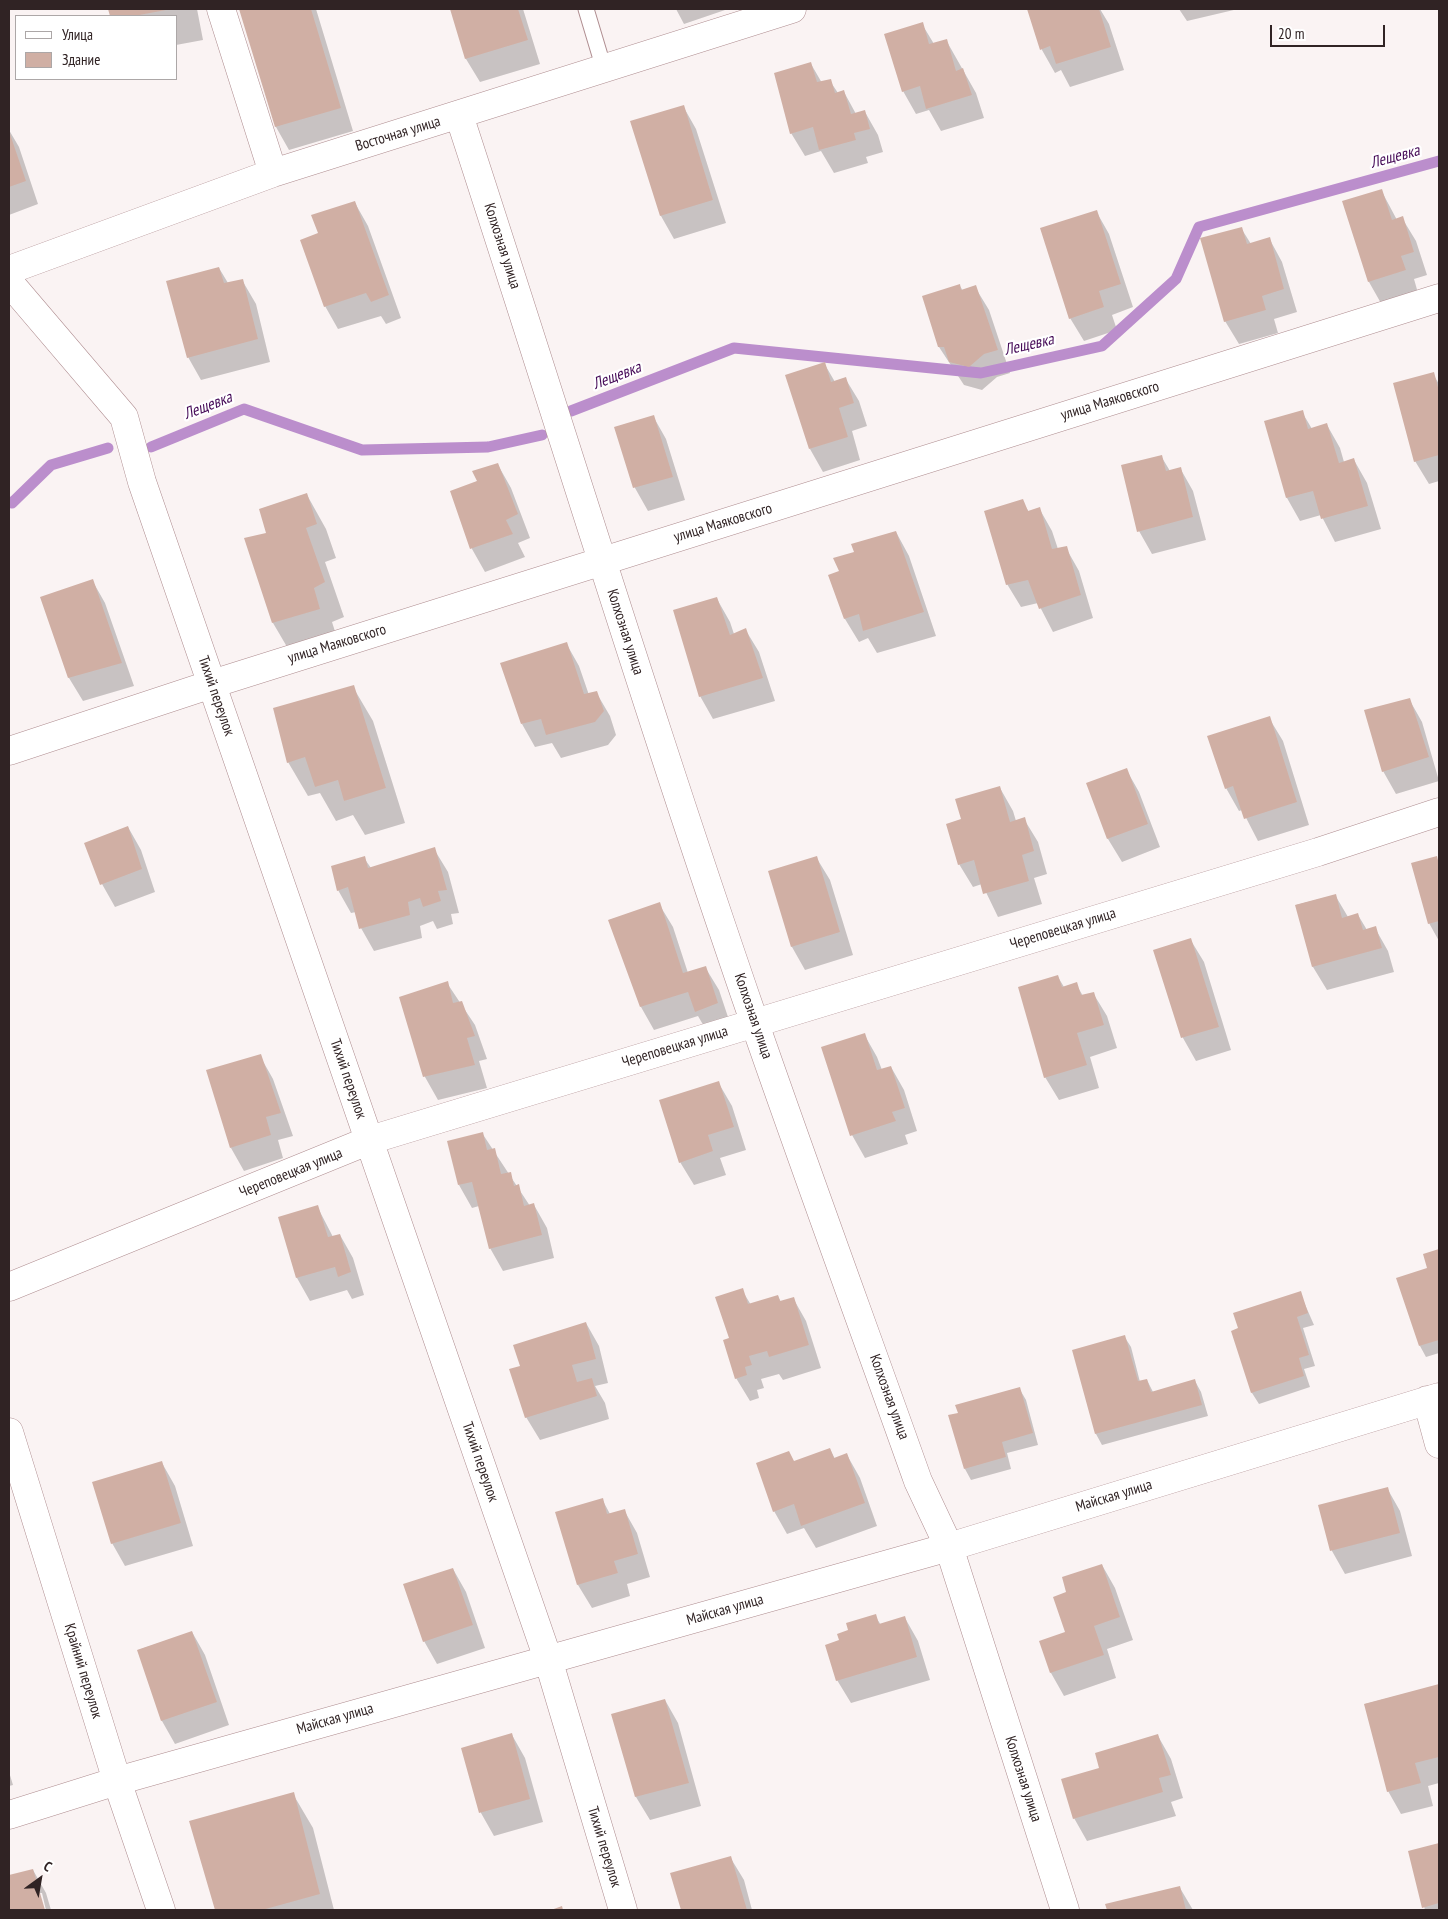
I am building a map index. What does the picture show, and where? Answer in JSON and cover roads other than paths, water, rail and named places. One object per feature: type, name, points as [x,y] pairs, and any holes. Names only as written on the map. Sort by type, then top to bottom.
[{"type":"street","points":[[221,9],[272,173]]},
{"type":"street","name":"Восточная улица","points":[[9,270],[272,173],[792,9]]},
{"type":"street","name":"Колхозная улица","points":[[459,115],[549,388],[601,561],[755,1023],[918,1481],[948,1547],[1065,1910]]},
{"type":"street","name":"Тихий переулок","points":[[9,282],[124,417],[142,482],[548,1659],[623,1910]]},
{"type":"street","name":"улица Маяковского","points":[[9,751],[212,684],[1439,298]]},
{"type":"street","name":"Череповецкая улица","points":[[9,1287],[370,1140],[1318,852],[1439,812]]},
{"type":"street","points":[[1433,1399],[1439,1444]]},
{"type":"street","name":"Майская улица","points":[[9,1814],[117,1781],[948,1547],[1433,1399]]},
{"type":"street","name":"Крайний переулок","points":[[9,1432],[117,1781],[161,1910]]},
{"type":"lane","points":[[586,9],[604,69]]},
{"type":"waterway","name":"Лещевка","points":[[571,411],[734,348],[981,373],[1102,346],[1176,279],[1199,227],[1439,161]]},
{"type":"waterway","name":"Лещевка","points":[[151,447],[244,409],[362,450],[488,447],[542,435]]},
{"type":"waterway","name":"Лещевка","points":[[9,502],[12,503],[51,465],[108,448]]}]
